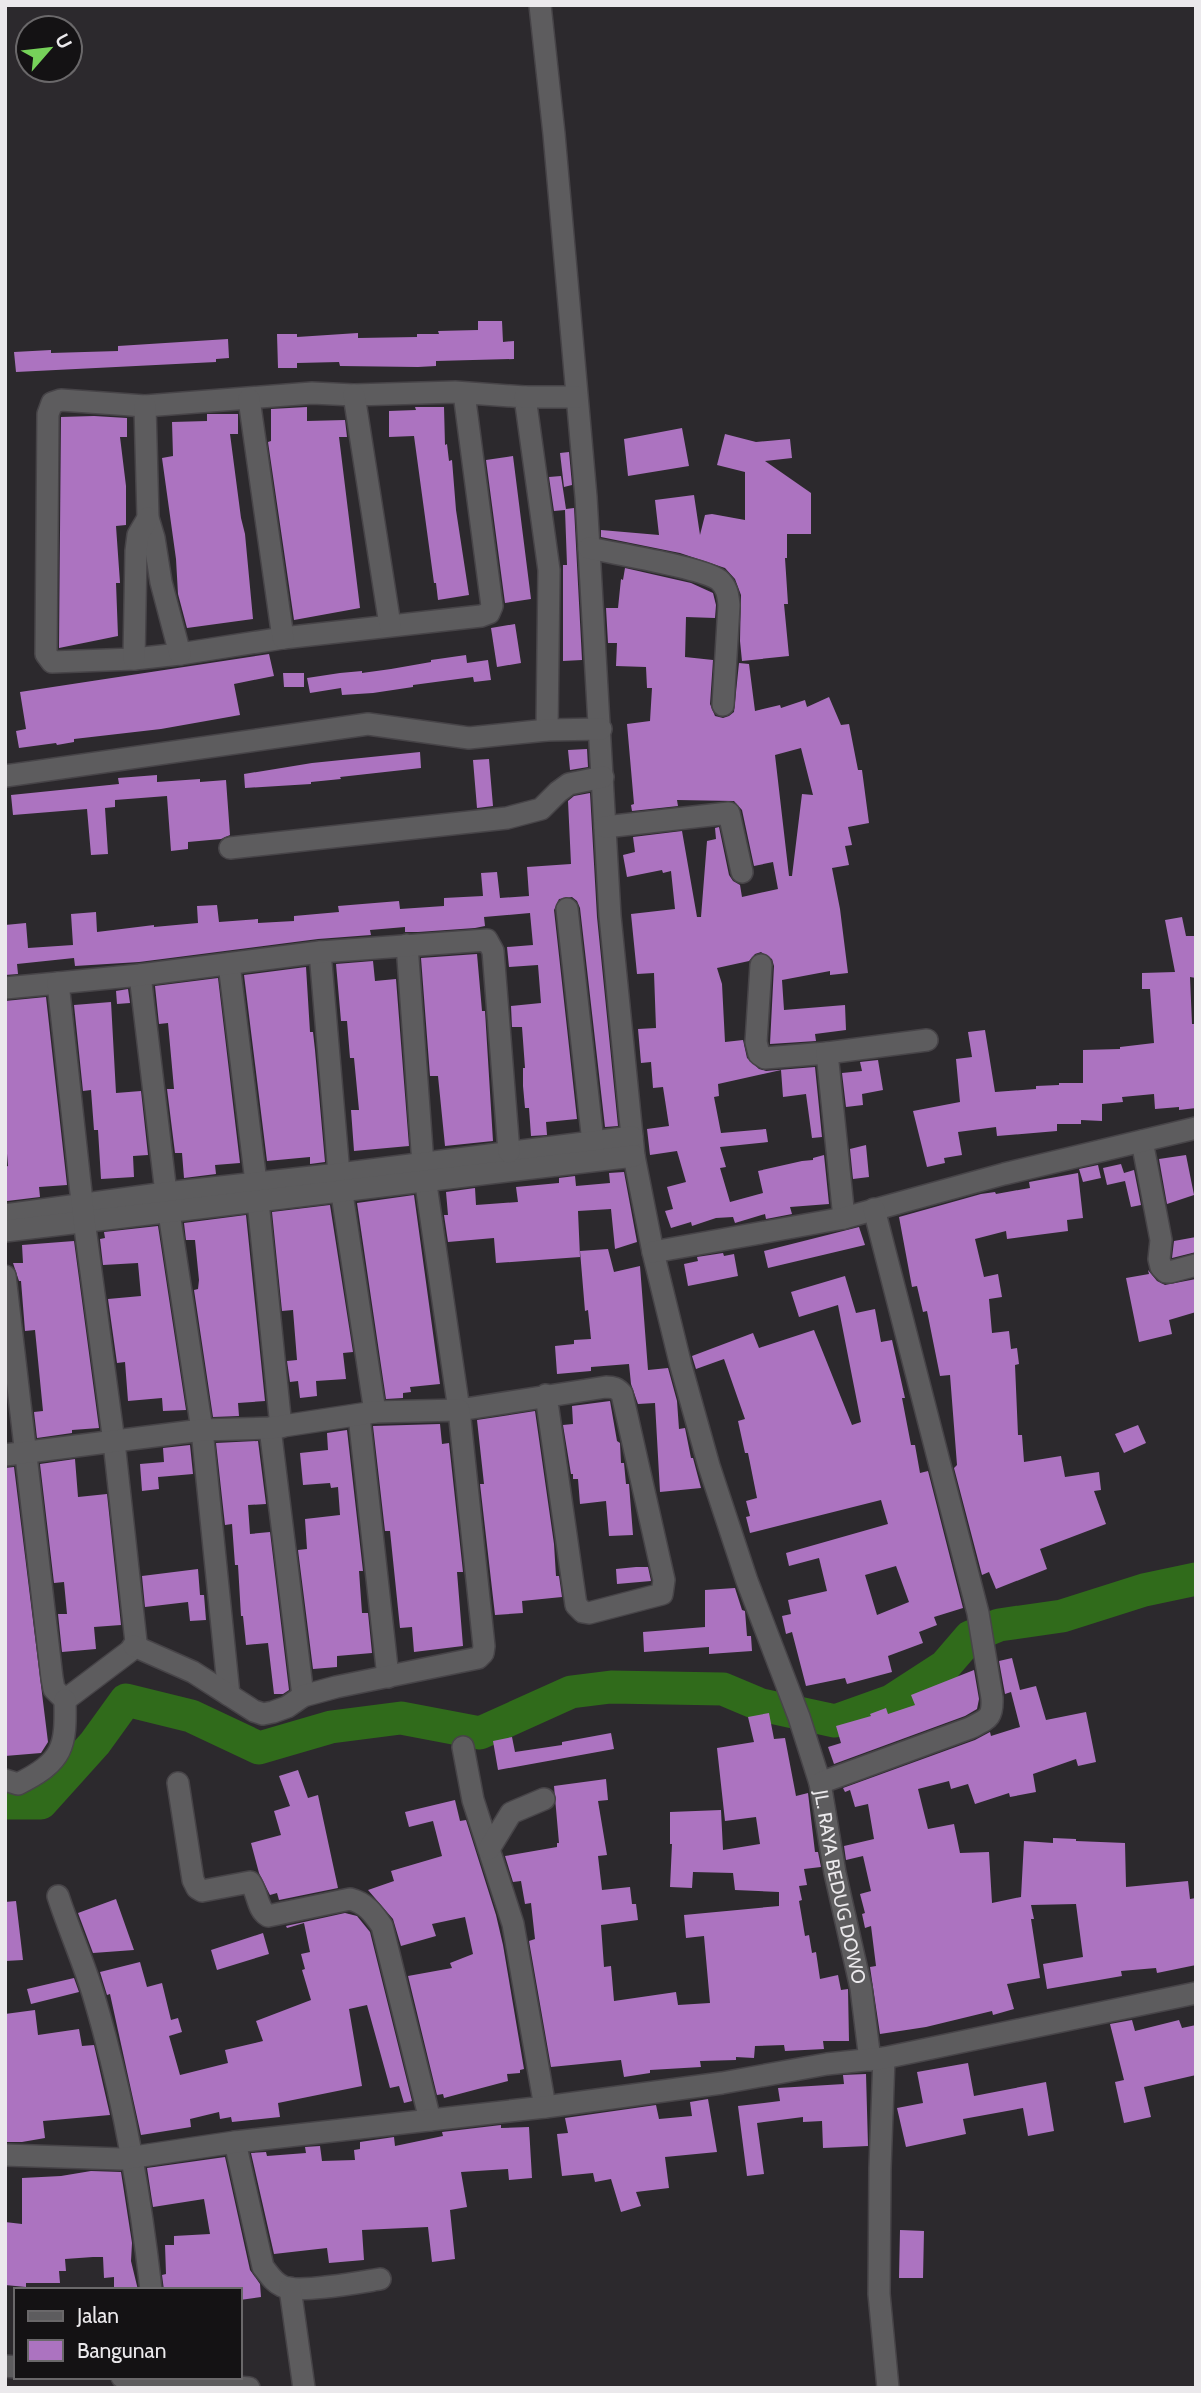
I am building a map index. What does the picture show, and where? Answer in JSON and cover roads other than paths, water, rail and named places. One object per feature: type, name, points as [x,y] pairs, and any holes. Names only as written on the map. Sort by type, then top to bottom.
[{"type":"street","name":"JL. RAYA BEDUG DOWO","points":[[540,5],[554,134],[589,548],[610,916],[633,1146],[653,1252],[709,1466],[747,1581],[799,1717],[820,1783],[835,1874],[877,2059],[879,2294],[888,2388]]},
{"type":"street","points":[[464,393],[492,606],[489,613],[134,659],[52,662],[47,658],[48,414],[52,403],[61,400],[145,406],[312,393],[464,393],[576,397]]},
{"type":"street","points":[[354,395],[390,625]]},
{"type":"street","points":[[525,397],[549,570],[547,730]]},
{"type":"street","points":[[249,399],[283,638]]},
{"type":"street","points":[[145,406],[148,518],[180,654]]},
{"type":"street","points":[[134,659],[136,551],[138,535],[148,518]]},
{"type":"street","points":[[589,548],[707,574],[724,585],[729,605],[723,705]]},
{"type":"street","points":[[5,776],[368,724],[470,738],[547,730],[601,730]]},
{"type":"street","points":[[230,848],[507,818],[541,809],[569,784],[603,777]]},
{"type":"street","points":[[606,827],[729,813],[742,872]]},
{"type":"street","points":[[567,909],[593,1142]]},
{"type":"street","points":[[5,988],[140,975],[320,952],[487,940],[492,946],[509,1152]]},
{"type":"street","points":[[134,1646],[192,1672],[263,1714],[287,1707],[303,1696],[336,1686],[470,1661],[483,1653],[459,1410],[424,1172],[407,945]]},
{"type":"street","points":[[320,952],[340,1183],[367,1414],[388,1677]]},
{"type":"street","points":[[229,964],[256,1191],[275,1427],[303,1696]]},
{"type":"street","points":[[761,965],[756,1042],[759,1054],[765,1058],[927,1040]]},
{"type":"street","points":[[140,975],[168,1202],[202,1430],[229,1695]]},
{"type":"street","points":[[58,983],[136,1642],[130,1651],[65,1700]]},
{"type":"street","points":[[827,1053],[844,1218]]},
{"type":"street","points":[[653,1252],[844,1218],[1017,1171],[1196,1128]]},
{"type":"street","points":[[1142,1141],[1161,1240],[1161,1267],[1170,1272],[1196,1265]]},
{"type":"street","points":[[424,1172],[509,1152],[593,1142],[633,1146]]},
{"type":"street","points":[[5,1215],[84,1212],[424,1172],[535,1166],[633,1146]]},
{"type":"street","points":[[820,1783],[970,1728],[990,1717],[992,1698],[980,1639],[978,1613],[874,1209]]},
{"type":"street","points":[[5,1231],[84,1212]]},
{"type":"street","points":[[5,1276],[52,1678],[54,1689],[65,1700],[65,1737],[60,1751],[49,1764],[28,1779],[18,1784],[5,1780]]},
{"type":"street","points":[[5,1455],[202,1430],[275,1427],[367,1414],[459,1410],[546,1395],[613,1387],[622,1394],[664,1580],[662,1594],[589,1613],[583,1612],[576,1605],[546,1395]]},
{"type":"street","points":[[463,1747],[473,1800],[513,1924],[545,2108]]},
{"type":"street","points":[[178,1783],[193,1880],[197,1888],[202,1891],[250,1882],[263,1912],[268,1916],[350,1899],[360,1901],[373,1912],[382,1926],[430,2120]]},
{"type":"street","points":[[489,1849],[511,1813],[544,1799]]},
{"type":"street","points":[[58,1896],[106,2039],[131,2158],[151,2288]]},
{"type":"street","points":[[5,2155],[131,2158],[235,2141],[545,2108],[827,2064],[877,2059],[1196,1993]]},
{"type":"street","points":[[235,2141],[263,2267],[272,2279],[284,2288],[380,2280]]},
{"type":"street","points":[[290,2288],[304,2388]]},
{"type":"street","points":[[162,2379],[249,2388]]},
{"type":"waterway","points":[[5,1803],[41,1803],[95,1743],[126,1700],[191,1716],[259,1748],[331,1727],[401,1718],[480,1733],[571,1692],[611,1687],[723,1689],[761,1705],[835,1721],[891,1701],[945,1666],[970,1637],[999,1625],[1062,1616],[1144,1590],[1196,1579]]}]
